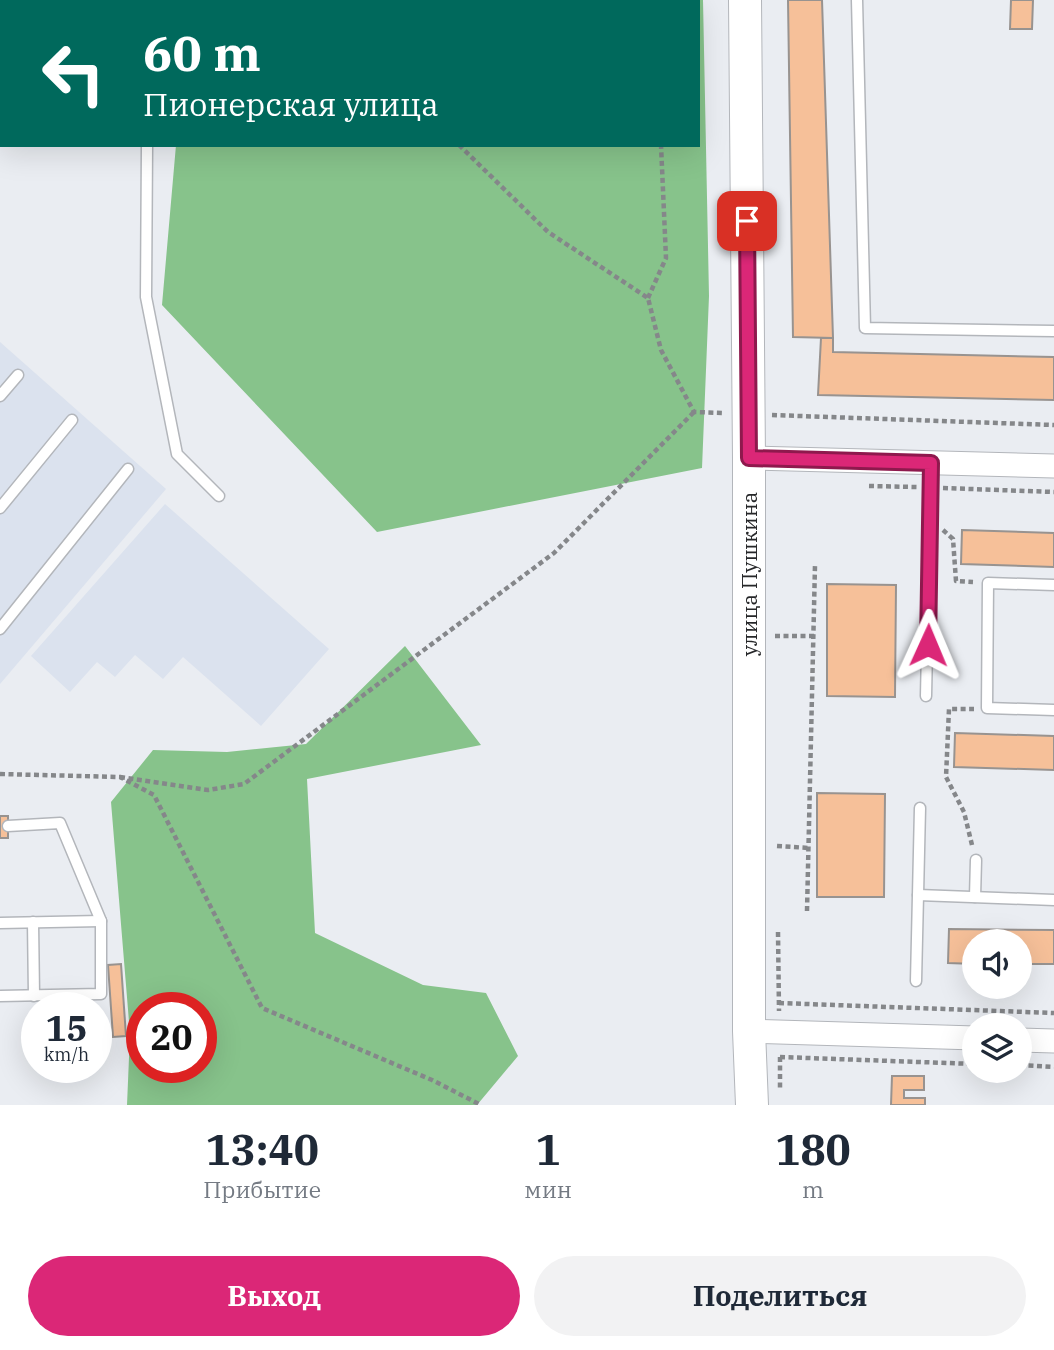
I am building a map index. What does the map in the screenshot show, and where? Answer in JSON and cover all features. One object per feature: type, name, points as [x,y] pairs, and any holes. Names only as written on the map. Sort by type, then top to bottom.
[{"type":"street","name":"улица Пушкина","points":[[745,0],[749,458],[749,1031],[766,1100]]},
{"type":"street","points":[[749,458],[1054,466]]},
{"type":"street","points":[[749,1031],[962,1038]]},
{"type":"street","points":[[1032,1040],[1054,1041]]},
{"type":"lane","points":[[857,0],[865,328],[1054,331]]},
{"type":"lane","points":[[147,147],[146,297],[177,454],[219,496]]},
{"type":"lane","points":[[0,396],[18,375]]},
{"type":"lane","points":[[0,508],[72,420]]},
{"type":"lane","points":[[926,696],[931,463]]},
{"type":"lane","points":[[0,629],[128,469]]},
{"type":"lane","points":[[1054,585],[988,583],[987,708],[1054,710]]},
{"type":"lane","points":[[916,981],[920,808]]},
{"type":"lane","points":[[8,826],[60,823],[102,921],[101,992]]},
{"type":"lane","points":[[975,897],[976,860]]},
{"type":"lane","points":[[918,895],[1054,900]]},
{"type":"lane","points":[[0,923],[102,921]]},
{"type":"lane","points":[[33,922],[34,992]]},
{"type":"lane","points":[[0,996],[21,996]]},
{"type":"path","points":[[648,298],[666,258],[661,147]]},
{"type":"path","points":[[0,774],[120,777],[208,790],[244,784],[554,553],[694,412]]},
{"type":"path","points":[[930,518],[953,539],[956,581],[988,583]]},
{"type":"path","points":[[807,911],[815,565]]},
{"type":"path","points":[[774,636],[814,636]]},
{"type":"path","points":[[976,860],[964,812],[946,777],[949,709],[987,708]]},
{"type":"path","points":[[120,777],[154,795],[262,1008],[432,1080],[481,1105]]},
{"type":"path","points":[[777,846],[808,848]]},
{"type":"path","points":[[779,1003],[1054,1013]]},
{"type":"path","points":[[766,1100],[780,1057],[962,1064]]},
{"type":"path","points":[[1032,1066],[1054,1067]]},
{"type":"shaded area","points":[[0,342],[166,489],[0,684]]},
{"type":"shaded area","points":[[165,504],[329,649],[261,726],[183,657],[163,679],[135,655],[115,677],[97,662],[70,692],[31,656]]},
{"type":"green space","points":[[700,0],[703,0],[709,296],[702,468],[377,532],[162,305],[176,147],[700,147]]},
{"type":"green space","points":[[405,646],[481,745],[307,779],[315,933],[423,985],[486,993],[518,1056],[477,1105],[127,1105],[128,1083],[217,1083],[217,992],[127,992],[111,802],[153,750],[227,752],[306,744]]},
{"type":"building","points":[[788,0],[822,0],[833,338],[793,337]]},
{"type":"building","points":[[1011,0],[1033,0],[1032,29],[1010,29]]},
{"type":"building","points":[[821,338],[833,338],[833,352],[1054,357],[1054,400],[818,395]]},
{"type":"building","points":[[962,530],[1054,533],[1054,567],[961,564]]},
{"type":"building","points":[[827,584],[896,585],[895,697],[827,696]]},
{"type":"building","points":[[955,733],[1054,736],[1054,770],[954,767]]},
{"type":"building","points":[[817,793],[885,794],[884,897],[817,897]]},
{"type":"building","points":[[0,816],[8,816],[8,838],[0,838]]},
{"type":"building","points":[[949,929],[962,929],[962,964],[948,963]]},
{"type":"building","points":[[1032,930],[1054,930],[1054,964],[1032,964]]},
{"type":"building","points":[[121,964],[126,1036],[113,1037],[112,992],[110,992],[108,965]]},
{"type":"building","points":[[892,1076],[924,1076],[924,1090],[904,1090],[904,1098],[925,1098],[925,1105],[891,1105]]},
{"type":"route","points":[[747,221],[749,458],[931,463],[928,645]]}]
